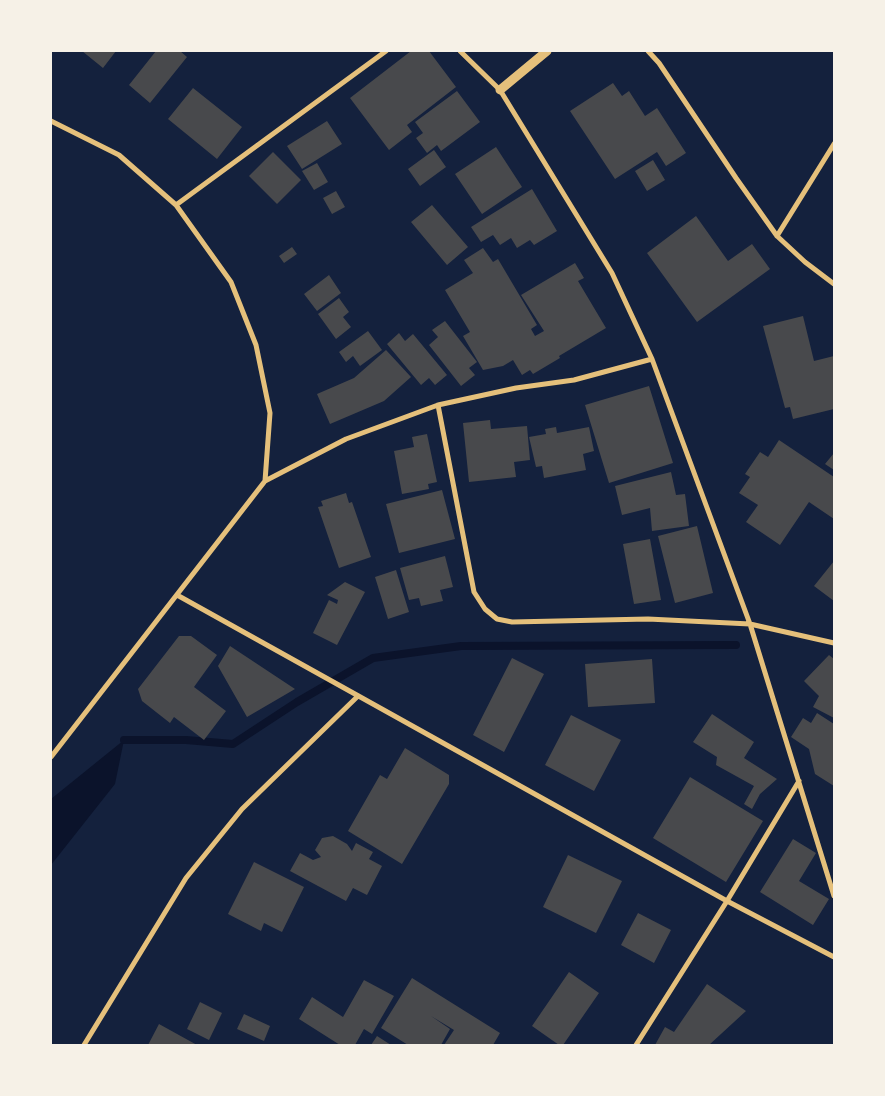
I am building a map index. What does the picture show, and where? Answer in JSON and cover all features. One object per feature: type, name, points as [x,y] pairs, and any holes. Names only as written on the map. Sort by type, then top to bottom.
[{"type":"street","points":[[176,205],[386,51]]},
{"type":"street","points":[[460,51],[500,90],[612,273],[652,359],[750,624],[834,896]]},
{"type":"street","points":[[500,90],[547,51]]},
{"type":"street","points":[[648,51],[777,236],[805,262],[834,284]]},
{"type":"street","points":[[51,121],[119,154],[176,205],[231,282],[256,346],[270,412],[264,482]]},
{"type":"street","points":[[777,236],[834,144]]},
{"type":"street","points":[[51,757],[264,482],[346,439],[438,405],[516,388],[574,380],[652,359]]},
{"type":"street","points":[[438,405],[474,592],[485,609],[497,619],[512,622],[648,619],[750,624],[834,642]]},
{"type":"street","points":[[178,595],[727,901],[834,957]]},
{"type":"street","points":[[84,1045],[186,878],[242,809],[358,696]]},
{"type":"street","points":[[636,1045],[727,901],[799,781]]},
{"type":"water","points":[[124,740],[115,784],[51,865],[51,799]]},
{"type":"building","points":[[82,51],[116,51],[103,68]]},
{"type":"building","points":[[156,51],[180,51],[187,57],[150,103],[129,85]]},
{"type":"building","points":[[411,51],[429,51],[456,87],[407,125],[412,132],[389,150],[350,98]]},
{"type":"building","points":[[613,83],[622,96],[629,91],[645,116],[657,108],[686,153],[666,166],[657,152],[615,179],[570,111]]},
{"type":"building","points":[[193,88],[242,127],[217,159],[168,119]]},
{"type":"building","points":[[457,91],[480,122],[441,151],[437,145],[427,153],[416,138],[423,133],[415,122]]},
{"type":"building","points":[[327,121],[342,144],[302,169],[287,146]]},
{"type":"building","points":[[496,147],[522,187],[482,214],[455,174]]},
{"type":"building","points":[[434,150],[446,167],[420,186],[408,169]]},
{"type":"building","points":[[273,152],[301,180],[277,204],[249,176]]},
{"type":"building","points":[[653,160],[665,180],[647,191],[635,171]]},
{"type":"building","points":[[317,163],[328,182],[314,190],[302,171]]},
{"type":"building","points":[[532,189],[557,231],[534,245],[530,240],[517,248],[511,238],[500,245],[493,235],[481,242],[471,227]]},
{"type":"building","points":[[336,191],[345,207],[332,214],[323,198]]},
{"type":"building","points":[[432,205],[468,247],[447,265],[411,222]]},
{"type":"building","points":[[696,216],[728,261],[752,244],[770,269],[697,322],[647,253]]},
{"type":"building","points":[[292,247],[297,254],[284,263],[279,256]]},
{"type":"building","points":[[483,248],[493,262],[498,259],[537,325],[531,329],[535,336],[544,331],[521,295],[575,263],[584,278],[578,281],[606,328],[533,374],[530,370],[522,375],[513,360],[503,366],[483,370],[463,336],[470,332],[445,290],[473,273],[464,260]]},
{"type":"building","points":[[329,275],[341,293],[317,311],[304,294]]},
{"type":"building","points":[[339,298],[349,312],[343,317],[351,327],[336,339],[318,314]]},
{"type":"building","points":[[803,316],[814,361],[834,356],[834,409],[793,419],[790,407],[785,408],[763,326]]},
{"type":"building","points":[[445,321],[477,362],[469,368],[475,375],[461,386],[429,345],[438,337],[432,330]]},
{"type":"building","points":[[368,331],[382,350],[360,366],[353,356],[346,362],[339,352]]},
{"type":"building","points":[[399,333],[405,341],[413,334],[447,375],[435,385],[429,378],[421,385],[387,344]]},
{"type":"building","points":[[386,350],[411,377],[384,401],[330,424],[317,394],[354,378]]},
{"type":"building","points":[[649,386],[673,463],[609,483],[585,405]]},
{"type":"building","points":[[490,420],[491,429],[527,426],[530,460],[514,462],[516,477],[469,482],[463,423]]},
{"type":"building","points":[[556,427],[557,433],[589,427],[594,451],[583,454],[586,470],[544,478],[542,466],[536,467],[529,437],[546,434],[545,429]]},
{"type":"building","points":[[427,434],[437,482],[428,484],[429,489],[402,494],[394,451],[414,447],[412,437]]},
{"type":"building","points":[[779,440],[834,477],[834,519],[809,502],[780,545],[746,522],[758,505],[739,493],[750,477],[745,474],[760,452],[768,457]]},
{"type":"building","points":[[834,453],[834,470],[825,464]]},
{"type":"building","points":[[671,472],[676,495],[685,494],[689,526],[652,531],[650,508],[622,515],[615,486]]},
{"type":"building","points":[[442,490],[455,539],[399,553],[386,504]]},
{"type":"building","points":[[346,493],[349,503],[352,502],[371,557],[339,568],[318,507],[323,506],[321,501]]},
{"type":"building","points":[[697,526],[713,593],[675,603],[658,536]]},
{"type":"building","points":[[650,539],[661,600],[634,604],[623,544]]},
{"type":"building","points":[[445,556],[453,587],[440,590],[443,601],[421,606],[419,598],[409,600],[400,568]]},
{"type":"building","points":[[834,561],[834,601],[814,586]]},
{"type":"building","points":[[396,570],[409,612],[388,619],[375,577]]},
{"type":"building","points":[[345,582],[365,592],[337,645],[313,633],[329,600],[337,604],[338,600],[327,595]]},
{"type":"building","points":[[179,636],[191,636],[217,655],[194,687],[226,711],[204,740],[174,717],[170,723],[142,701],[138,689]]},
{"type":"building","points":[[230,646],[295,689],[247,717],[218,666]]},
{"type":"building","points":[[829,655],[834,659],[834,718],[813,707],[819,696],[804,681]]},
{"type":"building","points":[[512,658],[544,674],[504,752],[473,735]]},
{"type":"building","points":[[652,659],[655,703],[588,707],[585,664]]},
{"type":"building","points":[[817,713],[834,724],[834,786],[815,774],[809,749],[791,737],[803,718],[811,723]]},
{"type":"building","points":[[712,714],[754,742],[744,758],[777,779],[760,794],[752,809],[744,804],[754,786],[716,765],[717,757],[693,742]]},
{"type":"building","points":[[571,715],[621,740],[594,791],[545,765]]},
{"type":"building","points":[[405,748],[449,775],[449,784],[402,864],[348,831],[380,775],[387,779]]},
{"type":"building","points":[[690,777],[763,821],[726,882],[653,838]]},
{"type":"building","points":[[333,836],[347,844],[352,851],[356,843],[373,852],[369,859],[382,866],[367,895],[353,888],[346,901],[290,871],[300,853],[313,860],[321,857],[315,850],[322,838]]},
{"type":"building","points":[[793,839],[816,853],[799,881],[829,899],[813,925],[760,892]]},
{"type":"building","points":[[568,855],[622,881],[596,933],[543,907]]},
{"type":"building","points":[[254,862],[304,887],[282,932],[264,923],[261,931],[228,914]]},
{"type":"building","points":[[638,913],[671,930],[654,963],[621,945]]},
{"type":"building","points":[[569,972],[599,993],[563,1045],[559,1045],[532,1026]]},
{"type":"building","points":[[412,978],[500,1033],[493,1045],[444,1045],[454,1030],[431,1016],[450,1029],[441,1045],[408,1045],[381,1028]]},
{"type":"building","points":[[364,980],[394,996],[372,1034],[364,1029],[355,1045],[340,1045],[299,1019],[312,997],[343,1017]]},
{"type":"building","points":[[707,984],[746,1011],[709,1045],[655,1045],[665,1027],[674,1032]]},
{"type":"building","points":[[200,1002],[222,1013],[209,1040],[187,1029]]},
{"type":"building","points":[[244,1014],[270,1026],[264,1041],[237,1029]]},
{"type":"building","points":[[159,1024],[197,1045],[148,1045]]},
{"type":"building","points":[[377,1036],[391,1045],[371,1045]]},
{"type":"waterway","points":[[124,740],[186,740],[233,744],[297,702],[373,658],[461,646],[736,645]]}]
